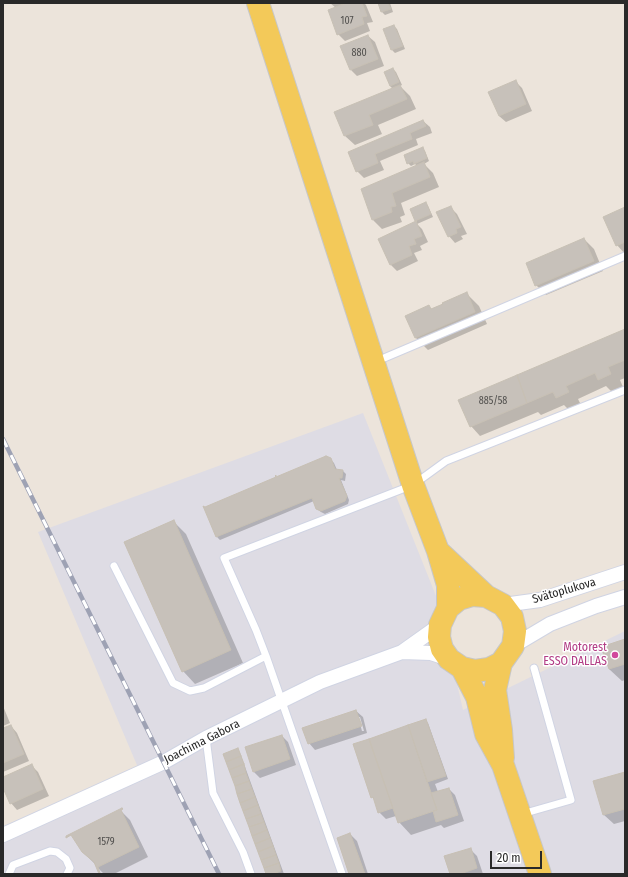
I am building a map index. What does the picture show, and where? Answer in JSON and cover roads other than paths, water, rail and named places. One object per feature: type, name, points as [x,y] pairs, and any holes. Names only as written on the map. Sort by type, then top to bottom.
[{"type":"main road","points":[[258,3],[373,363],[413,485],[438,551],[448,585],[444,616],[439,637],[442,648],[456,663],[477,697],[486,734],[503,765],[540,874]]},
{"type":"main road","points":[[438,551],[512,617],[515,631],[495,690],[501,730],[503,765]]},
{"type":"main road","points":[[444,616],[459,599],[472,595],[494,600]]},
{"type":"main road","points":[[456,663],[475,671],[489,669],[507,654]]},
{"type":"street","name":"Svätoplukova","points":[[494,600],[540,600],[625,572]]},
{"type":"street","name":"Svätoplukova","points":[[507,654],[550,624],[596,606],[625,597]]},
{"type":"street","name":"Joachima Gabora","points":[[402,652],[444,616]]},
{"type":"street","name":"Joachima Gabora","points":[[3,835],[164,762],[206,738],[320,682],[402,652],[431,652],[456,663]]},
{"type":"lane","points":[[373,363],[625,256]]},
{"type":"lane","points":[[342,874],[266,656],[224,558],[413,485],[446,461],[625,390]]},
{"type":"lane","points":[[114,566],[174,683],[190,690],[204,688],[266,656]]},
{"type":"lane","points":[[520,814],[571,800],[534,668]]},
{"type":"lane","points":[[206,738],[213,793],[243,852],[252,874]]},
{"type":"lane","points":[[9,874],[13,865],[50,851],[57,852],[66,859],[70,868],[67,874]]},
{"type":"railway","points":[[3,439],[219,874]]},
{"type":"place","name":"Motorest ESSO DALLAS","points":[[615,655]]}]
